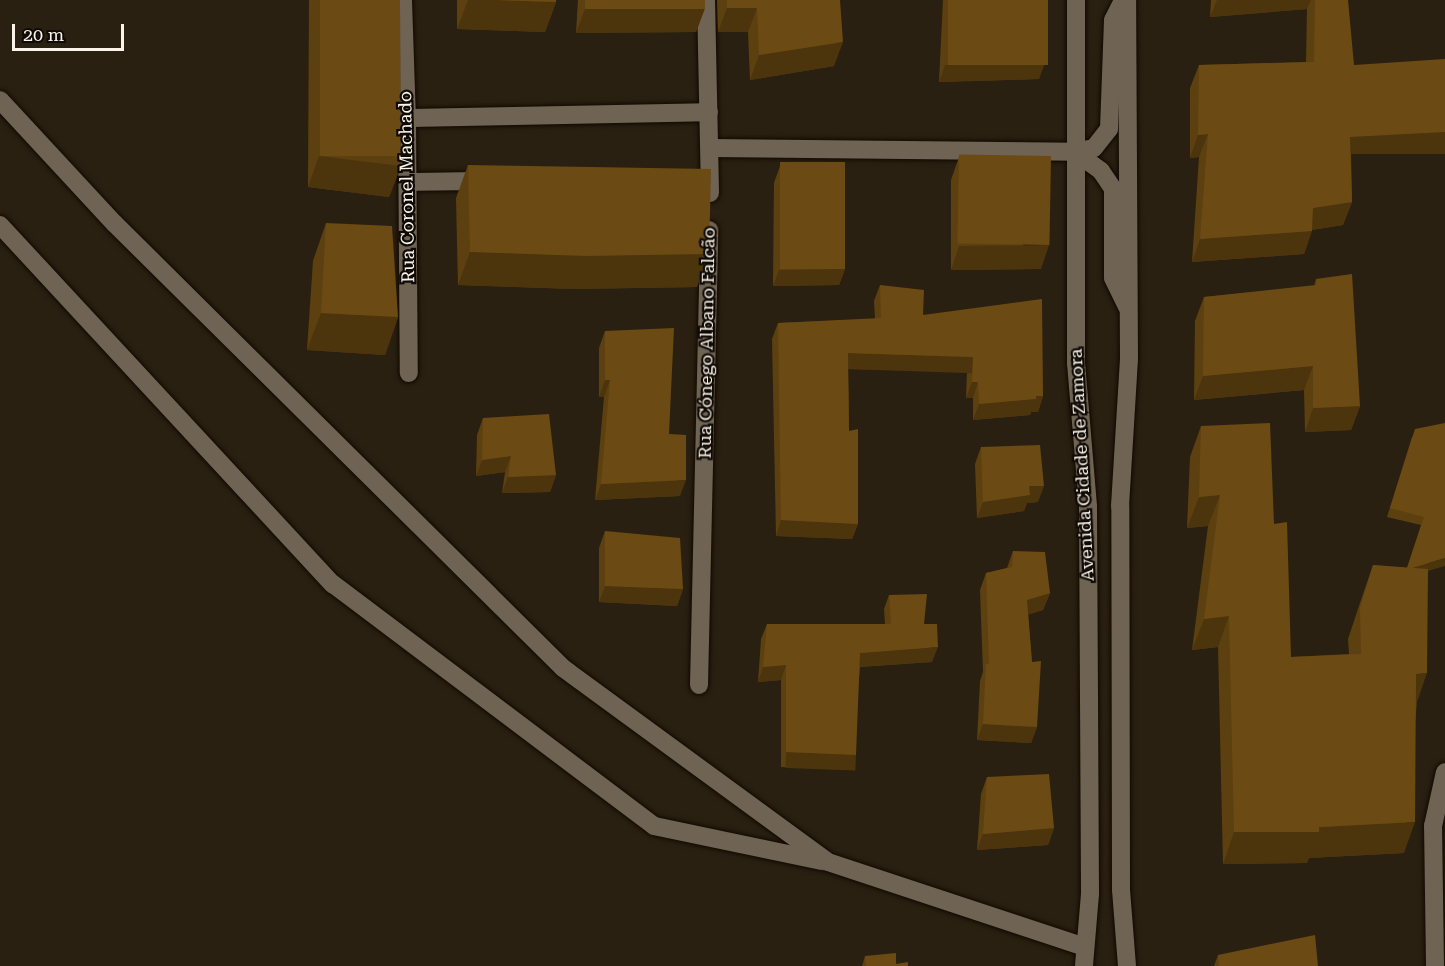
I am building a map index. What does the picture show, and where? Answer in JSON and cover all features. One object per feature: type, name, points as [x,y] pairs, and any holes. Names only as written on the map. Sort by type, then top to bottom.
[{"type":"street","name":"Rua Coronel Machado","points":[[403,0],[407,118],[409,373]]},
{"type":"street","name":"Rua Cónego Albano Falcão","points":[[699,685],[711,148],[706,0]]},
{"type":"street","name":"Avenida Cidade de Zamora","points":[[1076,0],[1076,363],[1088,507],[1090,894],[1084,966]]},
{"type":"street","points":[[711,148],[1075,152],[1094,148],[1109,129],[1113,20],[1125,0]]},
{"type":"street","name":"Avenida Cidade de Zamora","points":[[1125,0],[1130,359],[1120,506],[1121,890],[1127,966]]},
{"type":"street","points":[[0,100],[114,223],[563,668],[828,862]]},
{"type":"street","points":[[407,118],[709,112]]},
{"type":"street","points":[[1075,152],[1101,171],[1113,189],[1113,278],[1129,313]]},
{"type":"street","points":[[687,178],[710,178]]},
{"type":"street","points":[[408,182],[501,181]]},
{"type":"street","points":[[0,225],[333,584],[654,826],[828,862],[1085,947]]},
{"type":"street","points":[[1434,966],[1433,826],[1445,772]]},
{"type":"building","points":[[320,0],[400,0],[400,156],[320,156]]},
{"type":"building","points":[[495,0],[556,0],[556,2]]},
{"type":"building","points":[[585,0],[705,0],[705,9],[585,9]]},
{"type":"building","points":[[727,0],[840,0],[843,42],[759,55],[757,8],[727,8]]},
{"type":"building","points":[[948,0],[1048,0],[1048,65],[948,65]]},
{"type":"building","points":[[1315,0],[1348,0],[1354,65],[1445,59],[1445,132],[1350,137],[1352,202],[1313,208],[1312,231],[1200,239],[1208,134],[1198,135],[1199,65],[1314,62]]},
{"type":"building","points":[[959,154],[1051,156],[1049,245],[957,243]]},
{"type":"building","points":[[780,162],[845,162],[845,269],[780,269]]},
{"type":"building","points":[[468,165],[711,169],[709,254],[586,256],[470,252]]},
{"type":"building","points":[[326,223],[392,226],[398,317],[321,313]]},
{"type":"building","points":[[1352,274],[1360,406],[1313,408],[1313,366],[1203,376],[1204,297],[1316,285],[1316,279]]},
{"type":"building","points":[[880,285],[924,290],[923,315],[1042,299],[1043,396],[1036,396],[1036,399],[979,404],[978,382],[972,382],[973,357],[848,353],[849,431],[858,429],[858,524],[781,520],[778,323],[881,318]]},
{"type":"building","points":[[674,328],[669,434],[686,435],[686,480],[601,484],[610,380],[605,380],[605,331]]},
{"type":"building","points":[[549,414],[556,475],[508,477],[511,456],[482,460],[483,418]]},
{"type":"building","points":[[1270,423],[1274,524],[1287,522],[1291,657],[1361,654],[1360,608],[1373,565],[1428,569],[1427,673],[1416,674],[1415,822],[1319,827],[1319,832],[1234,832],[1229,616],[1204,619],[1220,495],[1199,497],[1201,426]]},
{"type":"building","points":[[1445,423],[1445,558],[1407,568],[1424,517],[1390,508],[1415,429]]},
{"type":"building","points":[[1040,445],[1044,486],[1029,486],[1030,495],[983,502],[981,447]]},
{"type":"building","points":[[605,531],[680,538],[683,589],[605,586]]},
{"type":"building","points":[[1013,551],[1045,552],[1050,593],[1027,600],[1032,662],[1041,661],[1037,727],[983,724],[986,664],[989,664],[986,573],[1012,567]]},
{"type":"building","points":[[927,594],[924,624],[937,624],[938,647],[860,653],[856,755],[786,752],[786,665],[763,667],[767,624],[891,624],[889,595]]},
{"type":"building","points":[[1049,774],[1054,828],[983,834],[987,777]]},
{"type":"building","points":[[1315,935],[1318,966],[1219,966],[1218,955]]},
{"type":"building","points":[[896,953],[896,964],[908,962],[908,966],[866,966],[865,956]]}]
